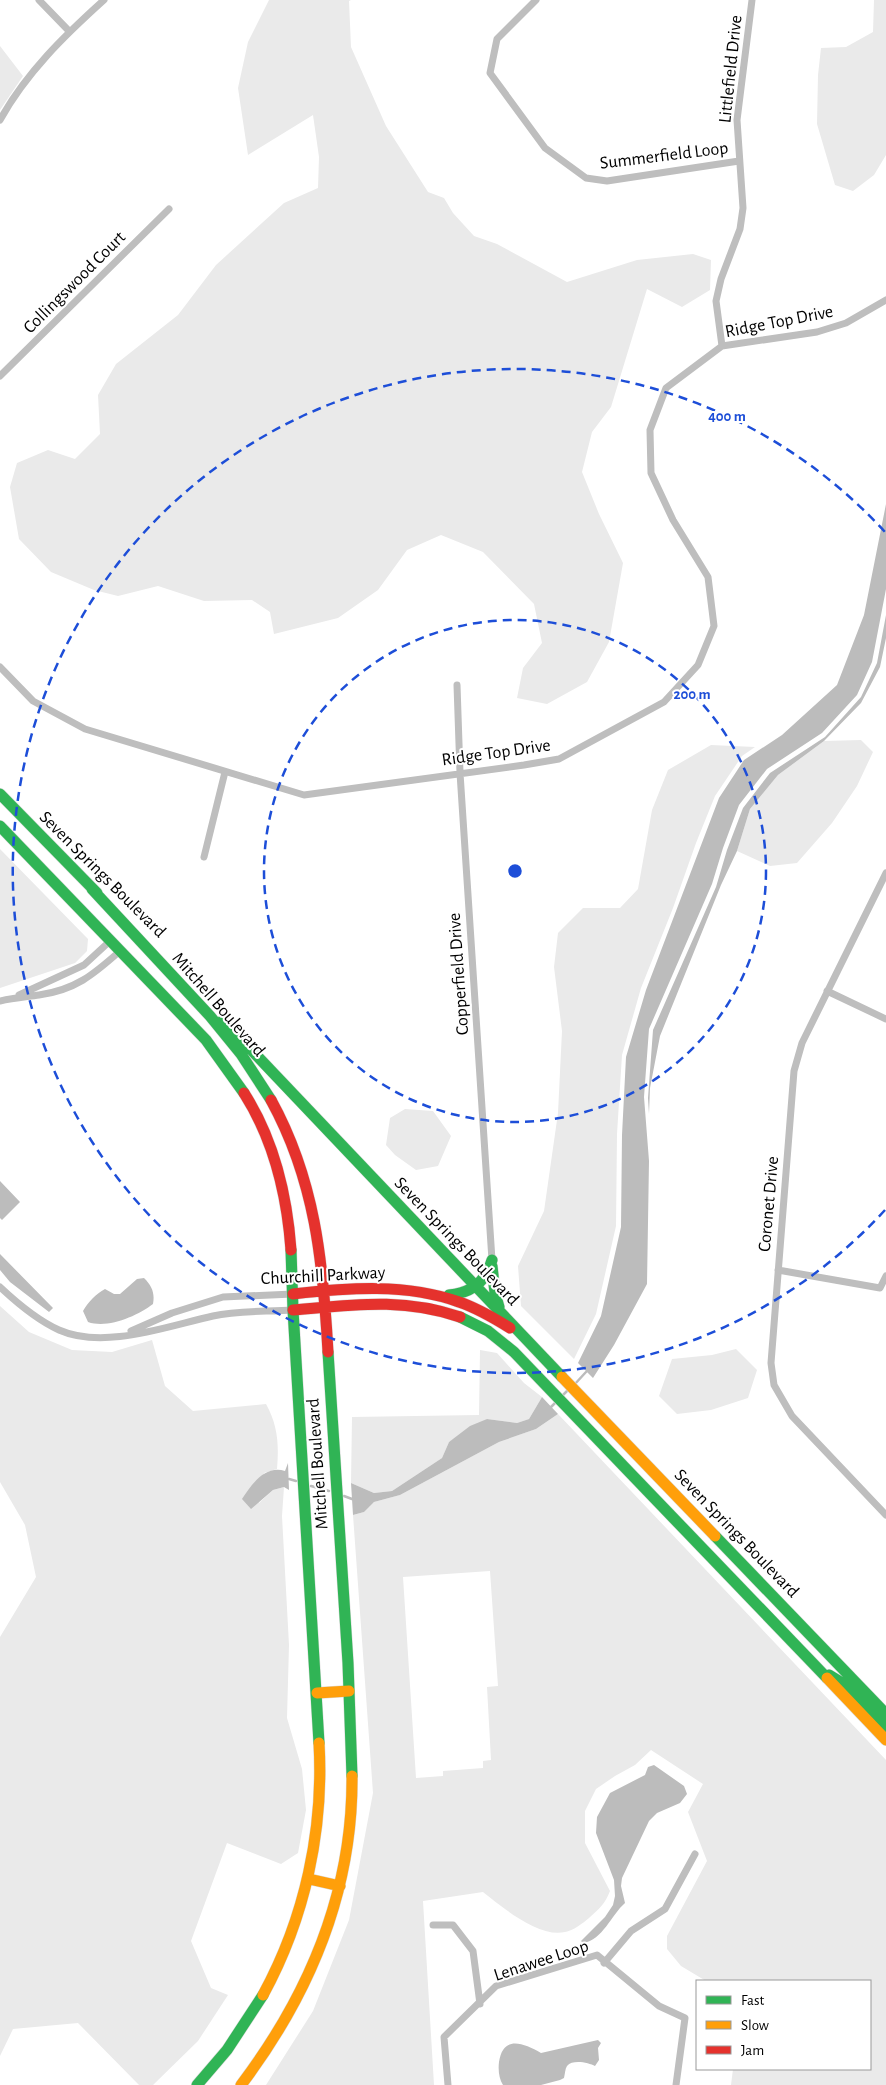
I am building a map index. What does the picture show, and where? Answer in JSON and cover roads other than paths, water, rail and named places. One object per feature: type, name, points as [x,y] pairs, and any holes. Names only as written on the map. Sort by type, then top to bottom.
[{"type":"main road","name":"Seven Springs Boulevard","points":[[0,794],[232,1029],[372,1178],[477,1285],[526,1339],[886,1714]]},
{"type":"main road","points":[[0,826],[206,1040],[226,1064],[266,1133],[277,1166],[286,1204],[291,1247],[293,1294]]},
{"type":"main road","name":"Mitchell Boulevard","points":[[92,889],[213,1018],[248,1063],[270,1097],[292,1142],[310,1195],[321,1248],[349,1691],[353,1776],[352,1818],[340,1886],[323,1941],[301,1995],[279,2034],[240,2085]]},
{"type":"main road","points":[[441,1295],[465,1293],[477,1285],[489,1273],[492,1260]]},
{"type":"main road","points":[[492,1260],[494,1293],[499,1309]]},
{"type":"main road","name":"Churchill Parkway","points":[[293,1294],[324,1290],[388,1289],[421,1291],[441,1295],[477,1308],[499,1320],[526,1339]]},
{"type":"main road","name":"Mitchell Boulevard","points":[[197,2085],[239,2034],[275,1973],[302,1907],[318,1832],[321,1797],[317,1693],[293,1294]]},
{"type":"main road","name":"Seven Springs Boulevard","points":[[325,1308],[395,1303],[421,1305],[444,1310],[472,1321],[493,1334],[538,1376],[886,1740]]},
{"type":"main road","name":"Churchill Parkway","points":[[293,1310],[325,1308]]},
{"type":"main road","points":[[820,1671],[842,1683],[886,1727]]},
{"type":"main road","points":[[317,1693],[349,1691]]},
{"type":"main road","points":[[309,1879],[340,1886]]},
{"type":"street","points":[[39,0],[69,31]]},
{"type":"street","points":[[0,120],[13,96],[32,71],[69,31],[104,0]]},
{"type":"street","name":"Summerfield Loop","points":[[536,0],[497,39],[490,73],[545,148],[586,178],[607,181],[740,161]]},
{"type":"street","name":"Littlefield Drive","points":[[722,346],[716,301],[721,279],[741,222],[743,207],[737,120],[752,0]]},
{"type":"street","name":"Collingswood Court","points":[[0,376],[169,209]]},
{"type":"street","name":"Ridge Top Drive","points":[[0,667],[33,701],[85,729],[304,795],[524,765],[559,758],[664,702],[698,665],[714,626],[708,577],[673,520],[651,473],[650,430],[666,388],[722,346],[818,332],[846,323],[886,300]]},
{"type":"street","name":"Copperfield Drive","points":[[457,685],[460,773],[492,1260]]},
{"type":"street","points":[[204,857],[225,772]]},
{"type":"street","name":"Coronet Drive","points":[[886,873],[802,1043],[794,1071],[771,1363],[774,1385],[792,1416],[886,1515]]},
{"type":"street","points":[[17,997],[84,965],[110,941]]},
{"type":"street","points":[[0,1001],[17,997],[36,996],[71,987],[93,975],[120,951]]},
{"type":"street","points":[[827,991],[886,1019]]},
{"type":"street","points":[[778,1270],[880,1288],[886,1276]]},
{"type":"street","name":"Churchill Parkway","points":[[0,1287],[39,1318],[59,1330],[82,1336],[117,1337],[215,1315],[293,1310]]},
{"type":"street","name":"Churchill Parkway","points":[[117,1337],[172,1313],[223,1298],[293,1294]]},
{"type":"street","points":[[604,1963],[631,1931],[665,1909],[694,1854]]},
{"type":"street","points":[[433,1925],[453,1925],[473,1951],[480,2004]]},
{"type":"street","name":"Lenawee Loop","points":[[448,2085],[444,2037],[480,2004],[496,1986],[597,1955],[604,1963],[659,2006],[685,2018],[676,2085]]},
{"type":"waterway","points":[[574,1385],[586,1372]]},
{"type":"waterway","points":[[561,1397],[570,1388]]},
{"type":"waterway","points":[[551,1407],[557,1401]]},
{"type":"waterway","points":[[289,1479],[296,1481]]},
{"type":"waterway","points":[[311,1486],[329,1491]]},
{"type":"waterway","points":[[344,1496],[352,1499]]}]
